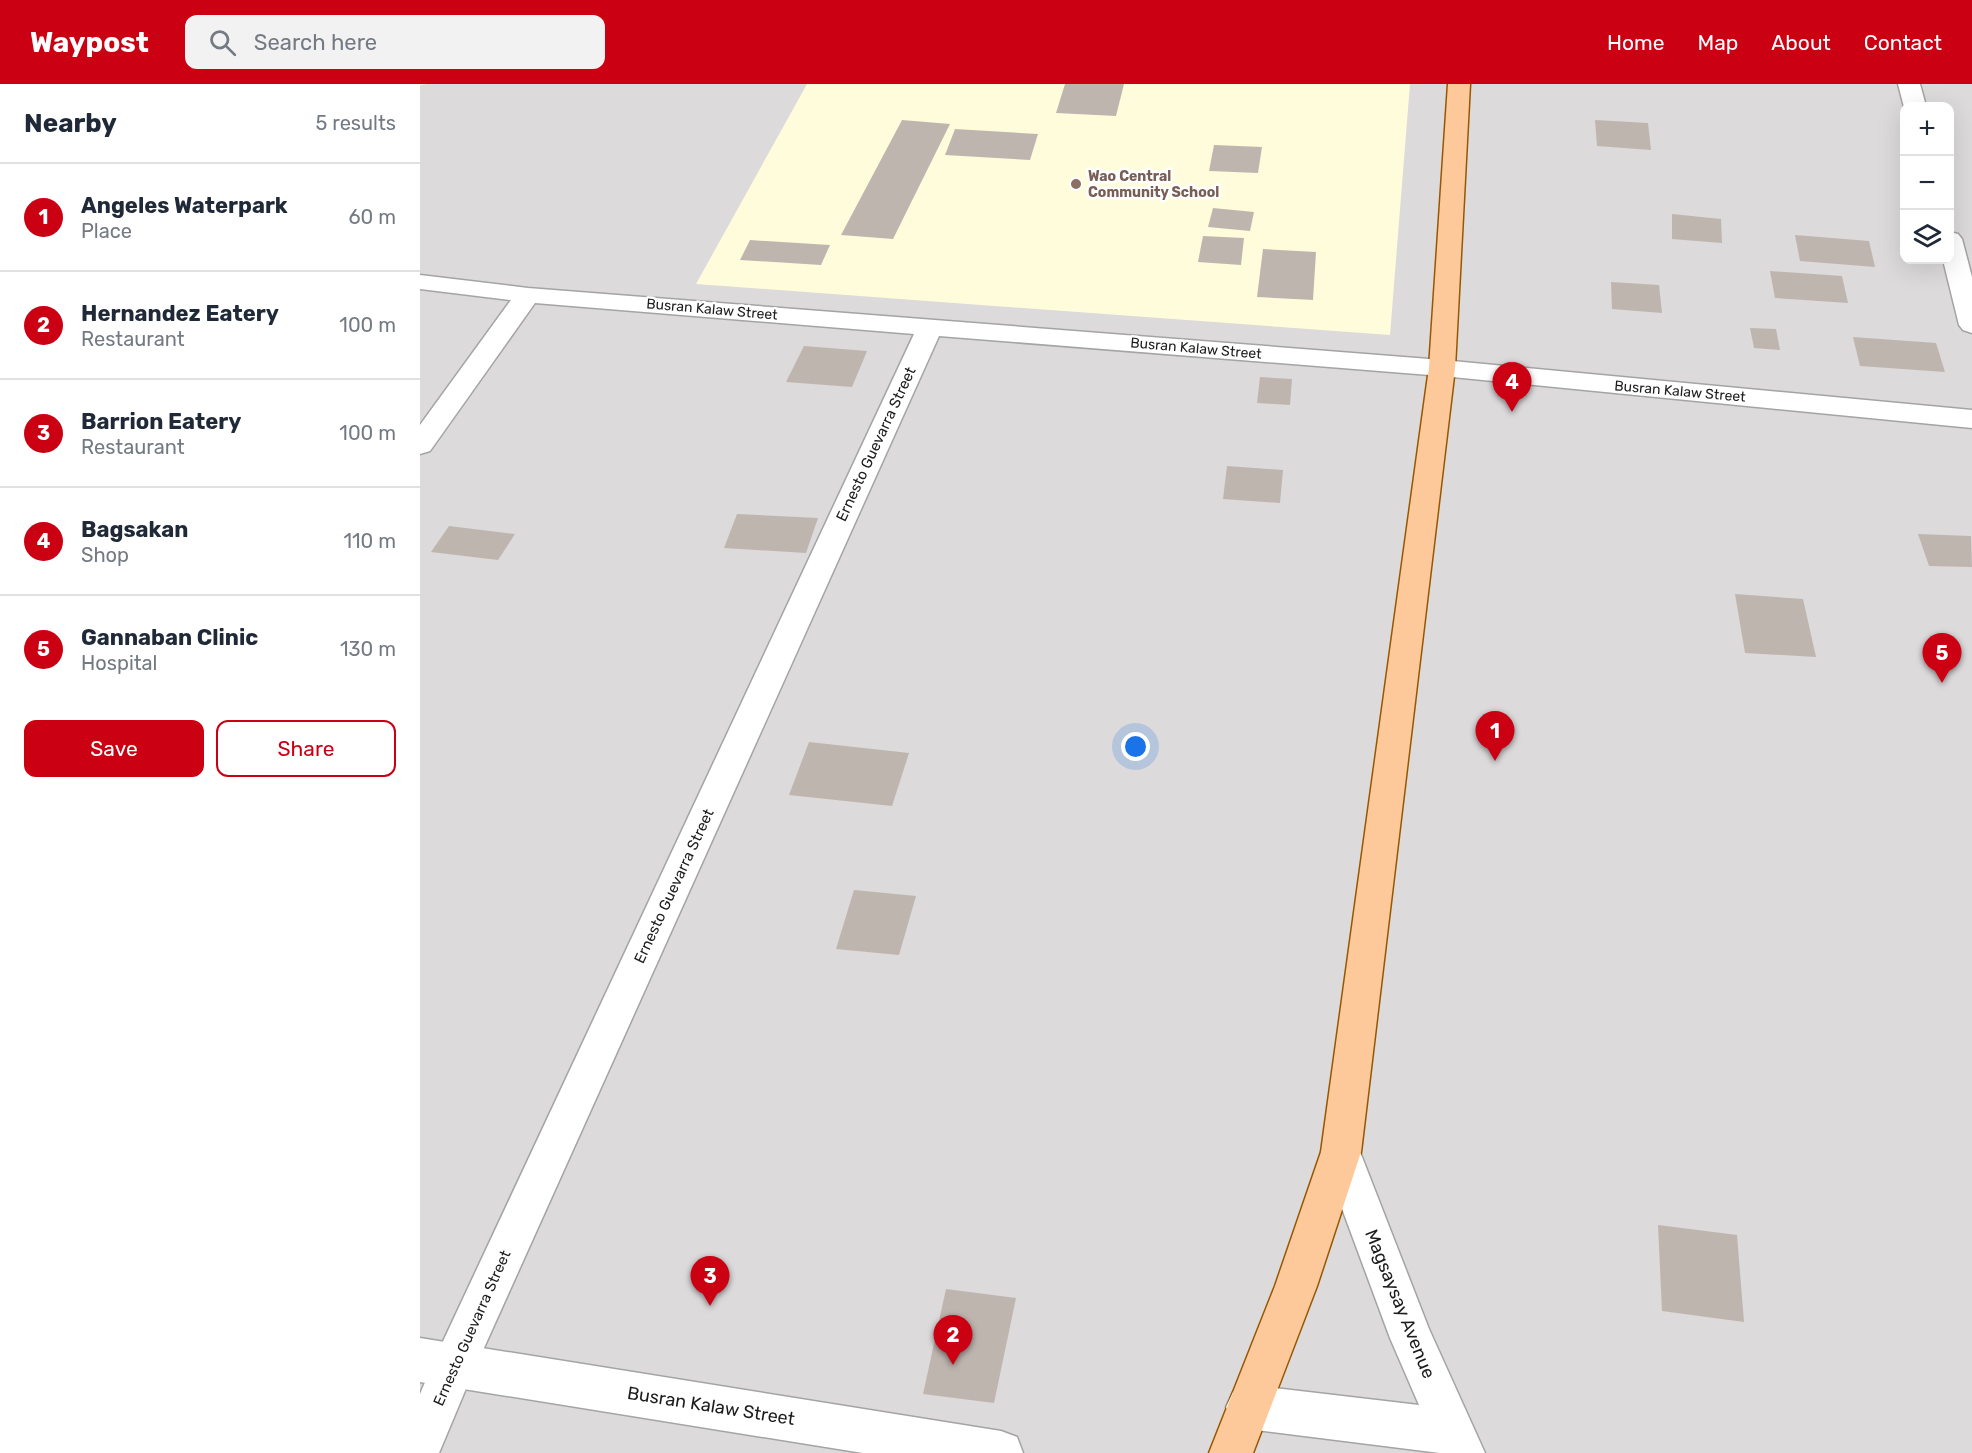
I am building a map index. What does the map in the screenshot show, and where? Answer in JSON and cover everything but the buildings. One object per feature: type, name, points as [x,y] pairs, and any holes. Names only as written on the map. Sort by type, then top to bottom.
[{"type":"main road","points":[[1231,1453],[1296,1286],[1341,1152],[1442,368],[1459,84]]},
{"type":"street","points":[[1909,84],[1914,102]]},
{"type":"street","points":[[1954,255],[1972,325]]},
{"type":"street","name":"Busran Kalaw Street","points":[[420,282],[528,295],[1442,368],[1972,419]]},
{"type":"street","points":[[420,445],[528,295]]},
{"type":"street","name":"Ernesto Guevarra Street","points":[[420,1446],[437,1363],[930,327]]},
{"type":"street","name":"Magsaysay Avenue","points":[[1341,1152],[1411,1338],[1458,1442]]},
{"type":"street","name":"Busran Kalaw Street","points":[[437,1363],[1001,1453]]},
{"type":"street","points":[[1248,1407],[1458,1442]]},
{"type":"shaded area","points":[[427,84],[1972,84],[1972,1453],[420,1453],[420,86]]},
{"type":"shaded area","name":"Wao Central Community School","points":[[807,84],[1410,84],[1390,335],[696,284]]},
{"type":"place","name":"Wao Central Community School","points":[[1076,184]]},
{"type":"place","name":"Bagsakan","points":[[1512,412]]},
{"type":"place","name":"Gannaban Clinic","points":[[1942,683]]},
{"type":"place","name":"Angeles Waterpark","points":[[1495,761]]},
{"type":"place","name":"Barrion Eatery","points":[[710,1306]]},
{"type":"place","name":"Hernandez Eatery","points":[[953,1365]]}]
